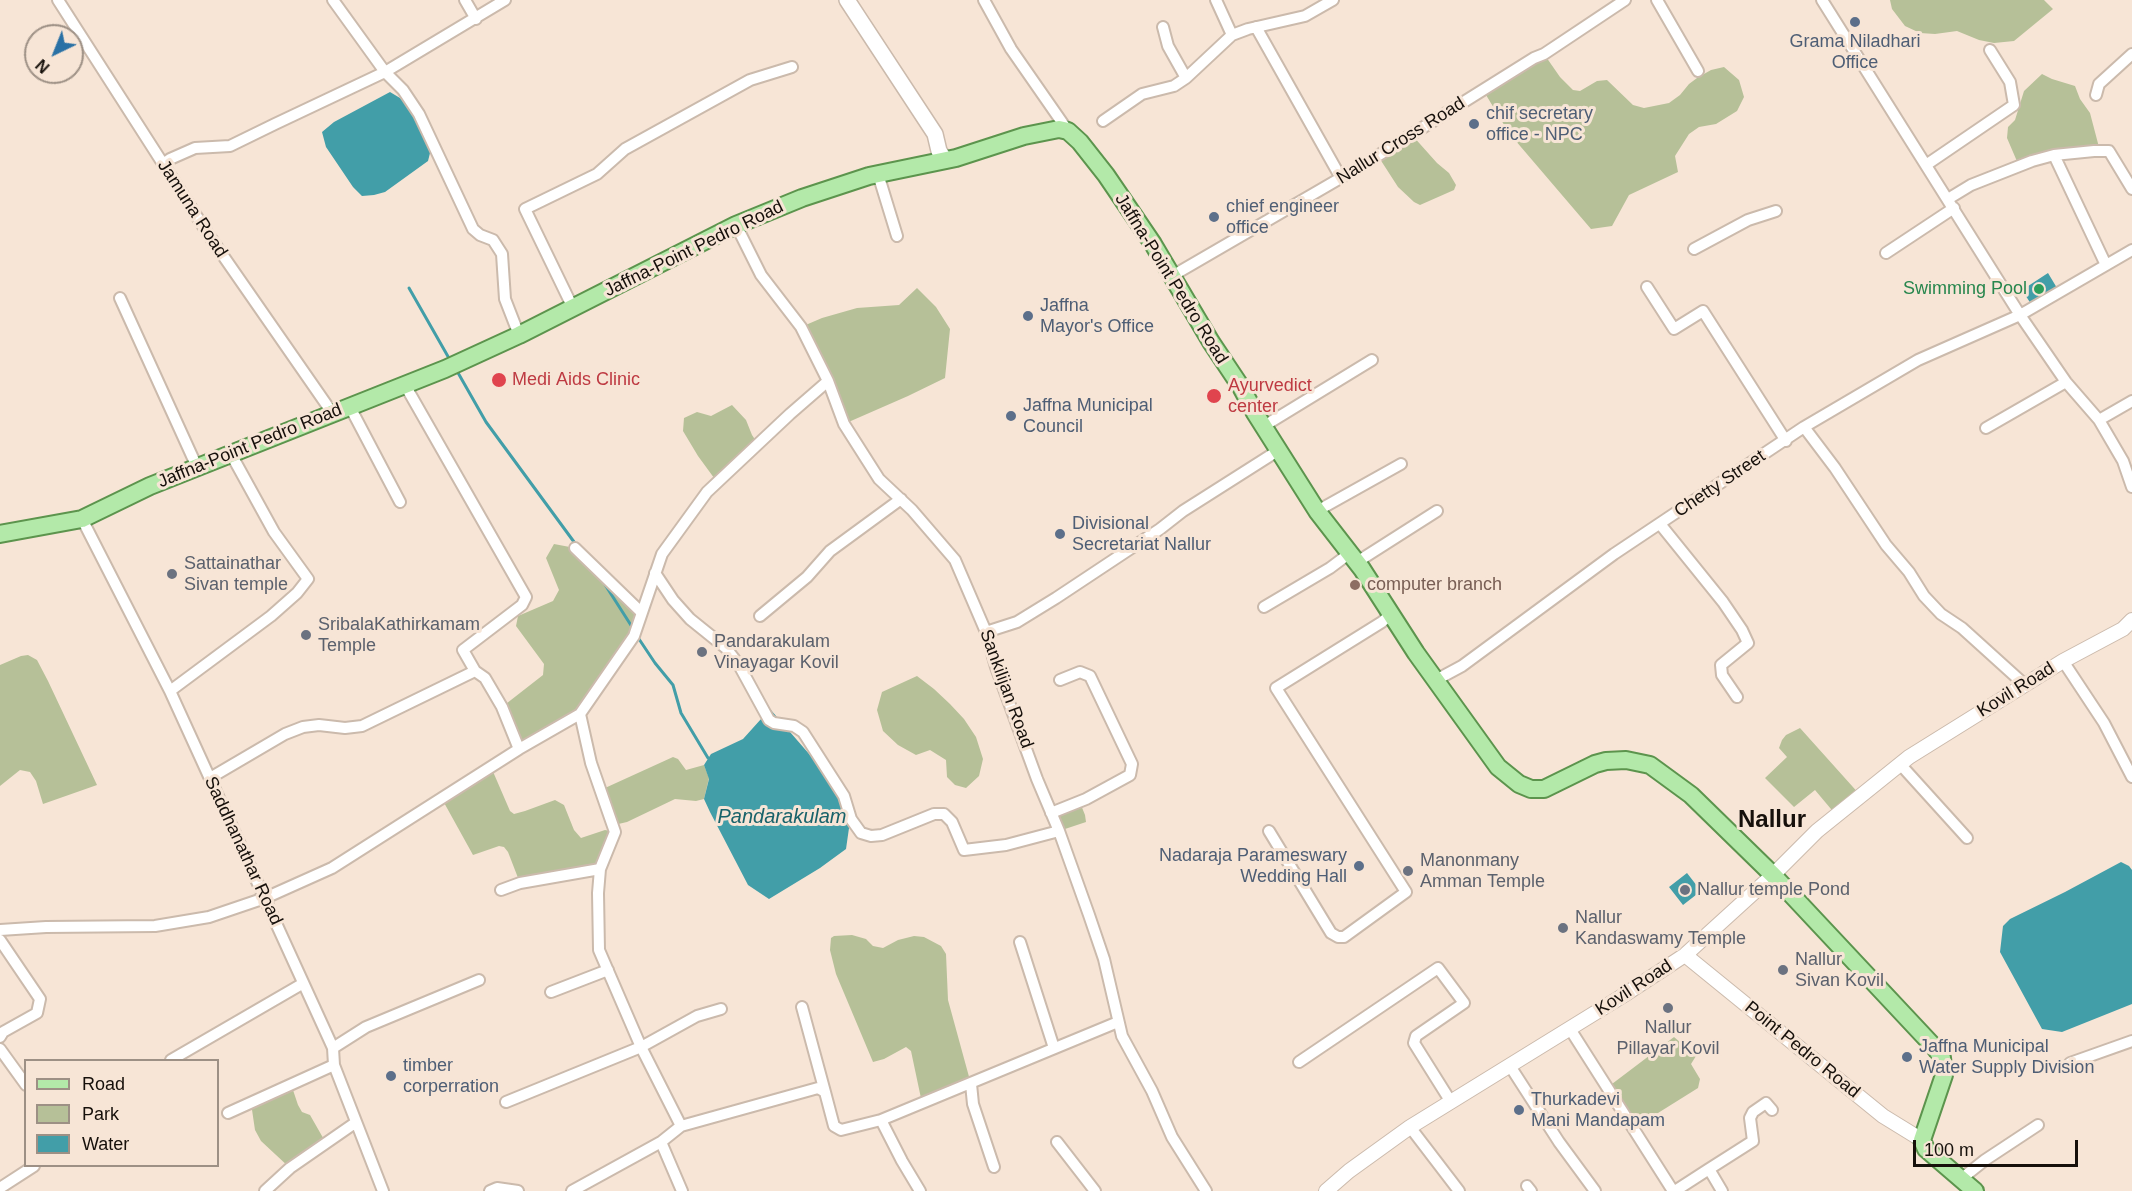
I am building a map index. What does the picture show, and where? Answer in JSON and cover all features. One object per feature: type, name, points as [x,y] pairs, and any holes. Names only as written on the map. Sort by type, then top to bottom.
[{"type":"main road","points":[[847,0],[935,134],[939,151],[945,160]]},
{"type":"main road","name":"Jaffna-Point Pedro Road","points":[[0,534],[82,519],[150,486],[445,369],[519,335],[736,225],[802,198],[878,174],[945,160],[1024,136],[1059,129],[1068,131],[1080,142],[1106,175],[1153,244],[1317,510],[1498,767],[1518,784],[1531,789],[1544,789],[1606,761],[1626,760],[1650,765],[1691,795],[1773,875],[1936,1049],[1942,1058],[1944,1075],[1922,1140]]},
{"type":"main road","points":[[1922,1140],[1926,1149],[1975,1191]]},
{"type":"street","name":"Jamuna Road","points":[[58,0],[208,234],[333,414]]},
{"type":"street","points":[[333,0],[384,72],[403,90],[419,114],[472,229],[493,240],[502,254],[505,299],[519,335]]},
{"type":"street","points":[[465,0],[476,19]]},
{"type":"street","points":[[163,164],[195,148],[230,146],[384,72],[505,0]]},
{"type":"street","points":[[984,0],[1006,41],[1068,131]]},
{"type":"street","points":[[1216,0],[1232,35]]},
{"type":"street","points":[[1103,121],[1142,94],[1174,86],[1186,78],[1232,35],[1305,16],[1333,0]]},
{"type":"street","name":"Nallur Cross Road","points":[[1172,276],[1341,178],[1544,54],[1625,0]]},
{"type":"street","points":[[1657,0],[1698,71]]},
{"type":"street","points":[[1821,0],[2020,315],[2066,382],[2099,420],[2122,461],[2132,487]]},
{"type":"street","points":[[1163,27],[1168,45],[1186,78]]},
{"type":"street","points":[[1256,27],[1341,178]]},
{"type":"street","points":[[1926,165],[2014,105],[2010,82],[1990,50]]},
{"type":"street","points":[[2096,95],[2099,84],[2132,54]]},
{"type":"street","points":[[573,308],[525,209],[597,174],[625,149],[750,80],[792,67]]},
{"type":"street","points":[[1886,253],[1951,204],[1971,185],[2054,155],[2109,151],[2132,189]]},
{"type":"street","points":[[2054,155],[2106,265]]},
{"type":"street","points":[[878,174],[897,236]]},
{"type":"street","points":[[1694,249],[1748,220],[1776,211]]},
{"type":"street","name":"Sankilijan Road","points":[[736,225],[761,275],[801,327],[828,381],[844,424],[879,479],[901,499],[955,560],[986,632],[996,668],[1059,831],[1104,958],[1122,1036],[1152,1091],[1172,1137],[1206,1191]]},
{"type":"street","name":"Chetty Street","points":[[1436,680],[1462,666],[1571,585],[1804,428],[1918,360],[2020,315],[2132,250]]},
{"type":"street","points":[[1647,287],[1674,329],[1704,311],[1786,441]]},
{"type":"street","points":[[120,298],[198,467]]},
{"type":"street","points":[[1264,426],[1372,360]]},
{"type":"street","points":[[0,930],[46,927],[155,926],[209,917],[266,898],[332,868],[519,749],[580,714],[634,636],[663,555],[707,492],[828,381]]},
{"type":"street","points":[[1986,428],[2066,382]]},
{"type":"street","points":[[405,385],[526,597],[522,605],[463,650],[475,672],[485,678],[502,707],[519,749]]},
{"type":"street","points":[[2099,420],[2132,401]]},
{"type":"street","points":[[350,407],[400,502]]},
{"type":"street","points":[[1804,428],[1835,468],[1886,545],[1906,567],[1924,596],[1941,614],[1962,628],[2025,685]]},
{"type":"street","points":[[986,632],[1017,622],[1056,598],[1160,529],[1183,511],[1279,450]]},
{"type":"street","points":[[170,692],[271,616],[297,593],[308,579],[274,532],[231,454]]},
{"type":"street","points":[[1317,510],[1401,464]]},
{"type":"street","points":[[760,616],[807,577],[830,550],[901,499]]},
{"type":"street","points":[[1264,607],[1437,510]]},
{"type":"street","name":"Saddhanathar Road","points":[[82,519],[170,692],[266,898],[302,984],[333,1048],[334,1065],[383,1191]]},
{"type":"street","points":[[1660,524],[1723,602],[1748,643],[1721,665],[1722,675],[1737,697]]},
{"type":"street","points":[[575,548],[641,612]]},
{"type":"street","points":[[656,573],[690,619],[726,648],[769,720],[794,726],[802,732],[844,796],[851,819],[861,833],[871,836],[882,834],[934,814],[944,814],[952,822],[963,850],[1006,845],[1059,831]]},
{"type":"street","points":[[1269,831],[1331,933],[1338,937],[1344,937],[1352,932],[1406,892],[1276,688],[1382,622],[1391,614]]},
{"type":"street","name":"Kovil Road","points":[[1326,1191],[1349,1171],[1410,1127],[1685,955],[1773,875],[1817,831],[1900,764],[2063,661],[2123,629],[2132,620]]},
{"type":"street","points":[[2063,661],[2104,723],[2132,777]]},
{"type":"street","points":[[210,778],[285,734],[303,727],[319,725],[345,728],[362,726],[475,672]]},
{"type":"street","points":[[1051,813],[1086,799],[1130,775],[1132,764],[1090,676],[1080,672],[1060,680]]},
{"type":"street","points":[[580,714],[591,763],[615,832],[600,869],[599,951],[641,1047],[681,1126]]},
{"type":"street","points":[[1900,764],[1967,838]]},
{"type":"street","points":[[501,890],[520,883],[600,869]]},
{"type":"street","points":[[0,940],[40,999],[37,1013],[3,1032],[0,1037]]},
{"type":"street","points":[[1020,942],[1054,1048]]},
{"type":"street","name":"Point Pedro Road","points":[[1685,955],[1883,1116],[1922,1140]]},
{"type":"street","points":[[1299,1062],[1438,968],[1464,1003],[1416,1036],[1414,1043],[1451,1102]]},
{"type":"street","points":[[551,992],[608,970]]},
{"type":"street","points":[[333,1048],[366,1027],[479,980]]},
{"type":"street","points":[[173,1059],[302,984]]},
{"type":"street","points":[[802,1007],[834,1126],[841,1130],[881,1120],[1118,1022]]},
{"type":"street","points":[[506,1102],[641,1047],[697,1016],[721,1009]]},
{"type":"street","points":[[1570,1029],[1674,1191],[1754,1142],[1750,1118],[1753,1112],[1766,1102],[1772,1110]]},
{"type":"street","points":[[2070,1063],[2132,1041]]},
{"type":"street","points":[[0,1049],[24,1081]]},
{"type":"street","points":[[228,1113],[334,1065]]},
{"type":"street","points":[[1510,1066],[1559,1142],[1595,1191]]},
{"type":"street","points":[[971,1084],[973,1104],[994,1167]]},
{"type":"street","points":[[572,1191],[661,1142],[681,1126],[818,1088],[825,1092]]},
{"type":"street","points":[[881,1120],[917,1190]]},
{"type":"street","points":[[265,1191],[290,1168],[355,1123]]},
{"type":"street","points":[[1961,1179],[2038,1125]]},
{"type":"street","points":[[1410,1127],[1460,1191]]},
{"type":"street","points":[[661,1142],[682,1191]]},
{"type":"street","points":[[1057,1142],[1095,1191]]},
{"type":"street","points":[[0,1188],[32,1167]]},
{"type":"street","points":[[1709,1169],[1722,1191]]},
{"type":"street","points":[[490,1191],[497,1188],[518,1191]]},
{"type":"green space","points":[[1890,0],[2044,0],[2053,9],[2014,41],[1994,43],[1957,31],[1935,34],[1920,33],[1905,26],[1892,9]]},
{"type":"green space","points":[[1544,54],[1560,77],[1573,90],[1580,91],[1597,81],[1607,80],[1633,105],[1644,108],[1669,103],[1697,78],[1711,70],[1724,67],[1739,80],[1744,97],[1737,111],[1716,124],[1699,127],[1689,134],[1675,156],[1678,172],[1629,195],[1612,226],[1591,229],[1509,133],[1483,90]]},
{"type":"green space","points":[[2042,74],[2075,86],[2080,99],[2090,113],[2100,151],[2019,166],[2007,138],[2008,127],[2015,120],[2024,91]]},
{"type":"green space","points":[[1412,135],[1449,173],[1456,185],[1454,190],[1420,205],[1398,187],[1378,156]]},
{"type":"green space","points":[[917,288],[936,307],[950,329],[945,378],[844,424],[801,327],[857,308],[899,305]]},
{"type":"green space","points":[[732,405],[746,420],[758,444],[717,482],[683,431],[684,418],[697,412],[711,416]]},
{"type":"green space","points":[[554,544],[575,548],[641,612],[634,636],[580,714],[519,749],[502,707],[543,675],[544,664],[516,626],[518,616],[553,601],[559,590],[546,558]]},
{"type":"green space","points":[[28,655],[37,660],[97,785],[43,804],[36,781],[30,772],[20,770],[0,786],[0,665]]},
{"type":"green space","points":[[917,676],[950,704],[976,737],[983,759],[979,776],[966,788],[955,785],[947,777],[946,760],[930,750],[916,755],[898,745],[883,731],[877,710],[882,692]]},
{"type":"green space","points":[[1800,728],[1861,796],[1836,815],[1815,790],[1794,807],[1765,778],[1787,757],[1779,748],[1782,740],[1786,735]]},
{"type":"green space","points":[[673,757],[678,759],[686,770],[704,765],[709,778],[704,799],[696,801],[675,799],[627,822],[614,825],[605,788]]},
{"type":"green space","points":[[491,767],[510,811],[514,814],[555,800],[564,805],[574,830],[581,838],[605,830],[615,832],[600,869],[520,883],[504,847],[499,846],[473,855],[442,799]]},
{"type":"green space","points":[[1079,800],[1086,822],[1059,831],[1051,813]]},
{"type":"green space","points":[[852,935],[866,939],[873,946],[883,948],[898,940],[914,936],[924,937],[941,946],[946,954],[948,1000],[971,1084],[922,1103],[911,1051],[906,1047],[884,1059],[873,1062],[836,974],[830,950],[831,938]]},
{"type":"green space","points":[[1674,1037],[1696,1056],[1691,1064],[1700,1079],[1698,1088],[1634,1128],[1608,1087]]},
{"type":"green space","points":[[291,1084],[302,1112],[310,1115],[326,1143],[290,1168],[261,1141],[255,1130],[251,1103]]},
{"type":"water","points":[[390,92],[405,101],[414,116],[431,149],[428,161],[385,192],[362,196],[353,187],[326,147],[322,132],[334,122]]},
{"type":"water","name":"Swimming Pool","points":[[2048,273],[2057,288],[2031,304],[2022,290]]},
{"type":"water","name":"Pandarakulam","points":[[770,709],[852,807],[846,849],[769,899],[748,885],[710,812],[704,799],[709,779],[704,765],[711,754],[743,739]]},
{"type":"water","points":[[2121,862],[2132,870],[2132,1004],[2062,1032],[2042,1029],[2000,952],[2003,926],[2010,919]]},
{"type":"water","points":[[1687,873],[1701,891],[1683,905],[1669,887]]},
{"type":"waterway","points":[[409,288],[450,360]]},
{"type":"waterway","points":[[457,371],[486,422],[577,546]]},
{"type":"waterway","points":[[604,583],[634,630]]},
{"type":"waterway","points":[[637,636],[673,685],[681,713],[708,758]]},
{"type":"place","name":"Grama Niladhari Office","points":[[1855,22]]},
{"type":"place","name":"chif secretary office - NPC","points":[[1474,124]]},
{"type":"place","name":"chief engineer office","points":[[1214,217]]},
{"type":"place","name":"Swimming Pool","points":[[2039,289]]},
{"type":"place","name":"Jaffna Mayor's Office","points":[[1028,316]]},
{"type":"place","name":"Medi Aids Clinic","points":[[499,380]]},
{"type":"place","name":"Ayurvedict center","points":[[1214,396]]},
{"type":"place","name":"Jaffna Municipal Council","points":[[1011,416]]},
{"type":"place","name":"Divisional Secretariat Nallur","points":[[1060,534]]},
{"type":"place","name":"Sattainathar Sivan temple","points":[[172,574]]},
{"type":"place","name":"computer branch","points":[[1355,585]]},
{"type":"place","name":"SribalaKathirkamam Temple","points":[[306,635]]},
{"type":"place","name":"Pandarakulam Vinayagar Kovil","points":[[702,652]]},
{"type":"place","name":"Nadaraja Parameswary Wedding Hall","points":[[1359,866]]},
{"type":"place","name":"Manonmany Amman Temple","points":[[1408,871]]},
{"type":"place","name":"Nallur temple Pond","points":[[1685,890]]},
{"type":"place","name":"Nallur Kandaswamy Temple","points":[[1563,928]]},
{"type":"place","name":"Nallur Sivan Kovil","points":[[1783,970]]},
{"type":"place","name":"Nallur Pillayar Kovil","points":[[1668,1008]]},
{"type":"place","name":"Jaffna Municipal Water Supply Division","points":[[1907,1057]]},
{"type":"place","name":"timber corperration","points":[[391,1076]]},
{"type":"place","name":"Thurkadevi Mani Mandapam","points":[[1519,1110]]},
{"type":"district","name":"Nallur","points":[[1772,820]]}]
